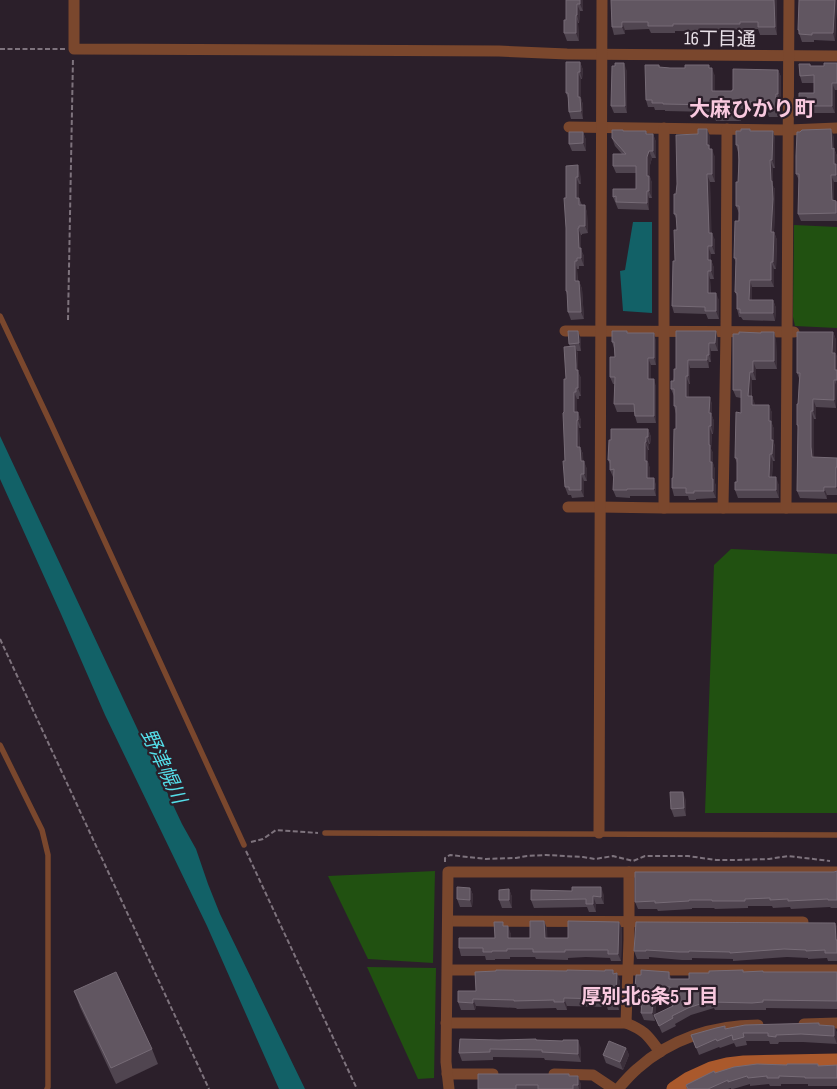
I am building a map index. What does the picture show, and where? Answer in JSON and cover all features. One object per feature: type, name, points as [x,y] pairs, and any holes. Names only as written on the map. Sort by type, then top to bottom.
[{"type":"street","points":[[74,0],[74,49]]},
{"type":"street","points":[[599,833],[602,0]]},
{"type":"street","points":[[786,508],[789,0]]},
{"type":"street","name":"16丁目通","points":[[74,49],[489,51],[789,57],[837,56]]},
{"type":"street","points":[[570,127],[789,130],[837,128]]},
{"type":"street","points":[[664,128],[664,508]]},
{"type":"street","points":[[724,508],[727,129]]},
{"type":"street","points":[[565,330],[808,332]]},
{"type":"street","points":[[568,507],[837,508]]},
{"type":"street","points":[[449,1089],[446,1062],[448,872],[629,872],[836,867]]},
{"type":"street","points":[[626,1023],[629,872]]},
{"type":"street","points":[[448,921],[817,922]]},
{"type":"street","points":[[448,970],[837,970]]},
{"type":"street","points":[[446,1023],[626,1023],[645,1033],[660,1052]]},
{"type":"street","points":[[797,1024],[837,1023]]},
{"type":"street","points":[[546,1074],[594,1075],[616,1089],[637,1069],[660,1052],[696,1034],[738,1025],[768,1024]]},
{"type":"street","points":[[674,1089],[710,1069],[727,1065],[837,1061]]},
{"type":"street","points":[[447,1074],[506,1074]]},
{"type":"lane","points":[[0,316],[244,845]]},
{"type":"lane","points":[[0,745],[42,830],[48,855],[47,1089]]},
{"type":"lane","points":[[325,833],[837,835]]},
{"type":"path","points":[[0,49],[74,49],[68,320]]},
{"type":"path","points":[[0,639],[209,1089]]},
{"type":"path","points":[[325,833],[276,830],[263,839],[244,845],[357,1089]]},
{"type":"path","points":[[448,872],[445,862],[446,858],[450,855],[486,859],[546,855],[595,859],[613,856],[633,861],[645,856],[688,856],[716,860],[788,856],[829,861],[836,867]]},
{"type":"green space","points":[[794,225],[837,227],[837,328],[795,326],[793,317]]},
{"type":"green space","points":[[731,549],[837,554],[837,813],[705,813],[714,565]]},
{"type":"green space","points":[[435,871],[433,963],[368,959],[328,876]]},
{"type":"green space","points":[[367,967],[436,968],[434,1078],[418,1079]]},
{"type":"water","points":[[633,222],[652,222],[652,313],[623,311],[620,271],[625,270]]},
{"type":"water","points":[[0,436],[182,824],[196,849],[220,914],[305,1089],[279,1089],[207,926],[105,715],[0,479]]},
{"type":"building","points":[[566,0],[580,0],[580,4],[577,4],[576,33],[564,33]]},
{"type":"building","points":[[611,0],[774,0],[775,27],[758,27],[758,22],[648,26],[648,22],[622,22],[622,27],[612,27]]},
{"type":"building","points":[[799,0],[835,0],[833,33],[799,34]]},
{"type":"building","points":[[566,62],[580,62],[578,97],[580,97],[581,111],[569,112],[568,93],[566,93]]},
{"type":"building","points":[[615,63],[624,63],[625,106],[611,106],[612,66],[615,66]]},
{"type":"building","points":[[824,63],[837,63],[837,83],[832,83],[832,106],[799,107],[799,93],[814,93],[814,75],[800,76],[799,64],[824,66]]},
{"type":"building","points":[[645,65],[685,68],[685,65],[709,65],[709,68],[712,68],[712,91],[733,90],[733,69],[778,70],[776,109],[766,109],[766,102],[738,102],[738,114],[713,114],[713,105],[652,103],[652,100],[646,100]]},
{"type":"building","points":[[698,129],[707,129],[707,145],[709,145],[709,149],[712,149],[712,174],[707,174],[709,233],[712,233],[712,246],[708,246],[708,260],[711,260],[711,271],[708,271],[708,293],[716,293],[716,311],[705,311],[705,307],[672,306],[673,261],[675,261],[674,230],[677,230],[676,214],[674,214],[674,194],[676,194],[677,184],[676,135],[698,134]]},
{"type":"building","points":[[741,129],[773,131],[772,160],[770,160],[773,199],[771,232],[774,232],[771,280],[750,280],[749,300],[773,300],[773,313],[740,313],[740,309],[737,309],[737,293],[735,292],[736,258],[734,258],[735,221],[739,221],[739,206],[736,206],[736,182],[738,182],[739,160],[736,131],[741,131]]},
{"type":"building","points":[[831,129],[834,164],[836,164],[836,175],[831,175],[832,200],[836,201],[836,213],[798,214],[799,174],[796,174],[797,132],[802,130]]},
{"type":"building","points":[[612,130],[646,131],[646,134],[653,134],[653,151],[649,151],[647,157],[649,191],[647,191],[647,203],[616,202],[616,196],[613,197],[613,189],[636,189],[636,166],[613,166],[613,154],[626,154],[612,138]]},
{"type":"building","points":[[569,132],[583,132],[583,143],[569,144]]},
{"type":"building","points":[[578,165],[576,198],[579,198],[579,205],[585,205],[585,226],[579,226],[578,228],[581,258],[577,258],[577,261],[575,261],[575,281],[579,281],[581,312],[568,312],[564,198],[566,198],[566,166]]},
{"type":"building","points":[[568,331],[578,331],[579,343],[569,344]]},
{"type":"building","points":[[612,331],[654,333],[654,358],[648,358],[648,379],[654,379],[654,416],[635,416],[634,404],[614,404],[615,377],[610,377],[610,357],[615,357]]},
{"type":"building","points":[[676,331],[716,331],[715,343],[709,343],[707,360],[688,360],[688,376],[686,376],[686,397],[710,397],[709,413],[711,413],[711,426],[709,426],[709,445],[710,462],[712,462],[713,491],[686,493],[686,488],[672,488],[676,406],[674,406],[674,389],[671,389],[671,381],[674,381],[674,369],[676,369]]},
{"type":"building","points":[[739,332],[774,332],[774,361],[753,361],[753,372],[750,372],[748,396],[752,396],[752,405],[769,405],[771,440],[773,440],[769,477],[776,477],[776,490],[735,490],[735,482],[737,482],[737,458],[735,458],[736,412],[741,413],[741,390],[733,390],[733,334],[739,334]]},
{"type":"building","points":[[797,332],[833,332],[832,353],[835,353],[835,370],[837,370],[837,380],[834,380],[834,400],[813,399],[813,411],[811,411],[812,457],[837,458],[836,487],[824,487],[824,491],[797,491],[797,404],[800,373],[797,373]]},
{"type":"building","points":[[575,346],[578,388],[574,392],[574,412],[578,412],[577,447],[580,447],[581,461],[584,461],[584,474],[581,474],[581,490],[569,490],[569,487],[565,487],[563,461],[565,461],[564,379],[566,379],[564,347]]},
{"type":"building","points":[[611,429],[648,429],[648,437],[646,437],[645,442],[645,461],[647,461],[647,478],[654,478],[654,489],[613,490],[614,469],[610,470],[610,460],[608,460]]},
{"type":"building","points":[[670,792],[683,792],[684,808],[671,809]]},
{"type":"building","points":[[837,871],[837,900],[788,901],[788,899],[770,900],[770,898],[745,899],[745,901],[689,900],[655,903],[655,901],[635,902],[635,872]]},
{"type":"building","points":[[457,887],[470,888],[470,900],[457,899]]},
{"type":"building","points":[[572,887],[601,887],[601,897],[593,896],[593,904],[586,904],[586,899],[531,900],[531,890],[572,891]]},
{"type":"building","points":[[509,889],[509,900],[499,900],[499,890]]},
{"type":"building","points":[[530,921],[544,921],[545,938],[568,938],[568,921],[619,922],[618,954],[608,954],[608,950],[533,952],[533,949],[507,949],[507,951],[483,952],[483,948],[459,948],[459,938],[495,938],[494,922],[503,922],[503,926],[508,926],[508,938],[530,938]]},
{"type":"building","points":[[636,922],[835,923],[837,953],[825,953],[825,950],[784,949],[730,953],[634,951]]},
{"type":"building","points":[[496,970],[613,970],[613,974],[617,973],[616,1002],[605,1002],[605,999],[564,998],[564,1002],[554,1002],[554,1000],[473,999],[473,1003],[458,1002],[458,991],[476,991],[475,972]]},
{"type":"building","points":[[641,970],[669,972],[669,979],[689,979],[689,973],[709,973],[709,971],[837,972],[837,1001],[763,1000],[763,1002],[752,1003],[712,1002],[712,1000],[688,1008],[672,1016],[673,1018],[659,1026],[654,1015],[673,1006],[670,1000],[670,987],[654,986],[652,1013],[641,1013],[642,1001],[638,1001],[639,988],[635,988],[636,975],[641,975]]},
{"type":"building","points":[[116,972],[152,1049],[111,1068],[74,991]]},
{"type":"building","points":[[819,1023],[819,1025],[834,1026],[834,1036],[801,1034],[776,1035],[776,1037],[768,1036],[768,1033],[743,1033],[744,1037],[733,1040],[732,1035],[717,1041],[716,1039],[696,1048],[691,1035],[725,1026],[725,1029],[745,1025]]},
{"type":"building","points":[[460,1039],[578,1040],[578,1054],[542,1052],[542,1050],[490,1049],[490,1052],[459,1053]]},
{"type":"building","points":[[609,1041],[626,1048],[620,1062],[603,1055]]},
{"type":"building","points":[[757,1064],[837,1065],[837,1078],[779,1076],[779,1078],[767,1078],[767,1076],[748,1078],[747,1076],[728,1082],[728,1080],[708,1089],[688,1089],[686,1085],[714,1071],[715,1073],[734,1067]]},
{"type":"building","points":[[478,1074],[569,1074],[569,1076],[578,1076],[578,1085],[573,1085],[573,1089],[538,1089],[538,1085],[516,1085],[516,1089],[478,1089]]},
{"type":"district","name":"大麻ひかり町","points":[[752,109]]},
{"type":"district","name":"厚別北6条5丁目","points":[[650,996]]},
{"type":"water label","name":"野津幌川","points":[[164,766]]}]
